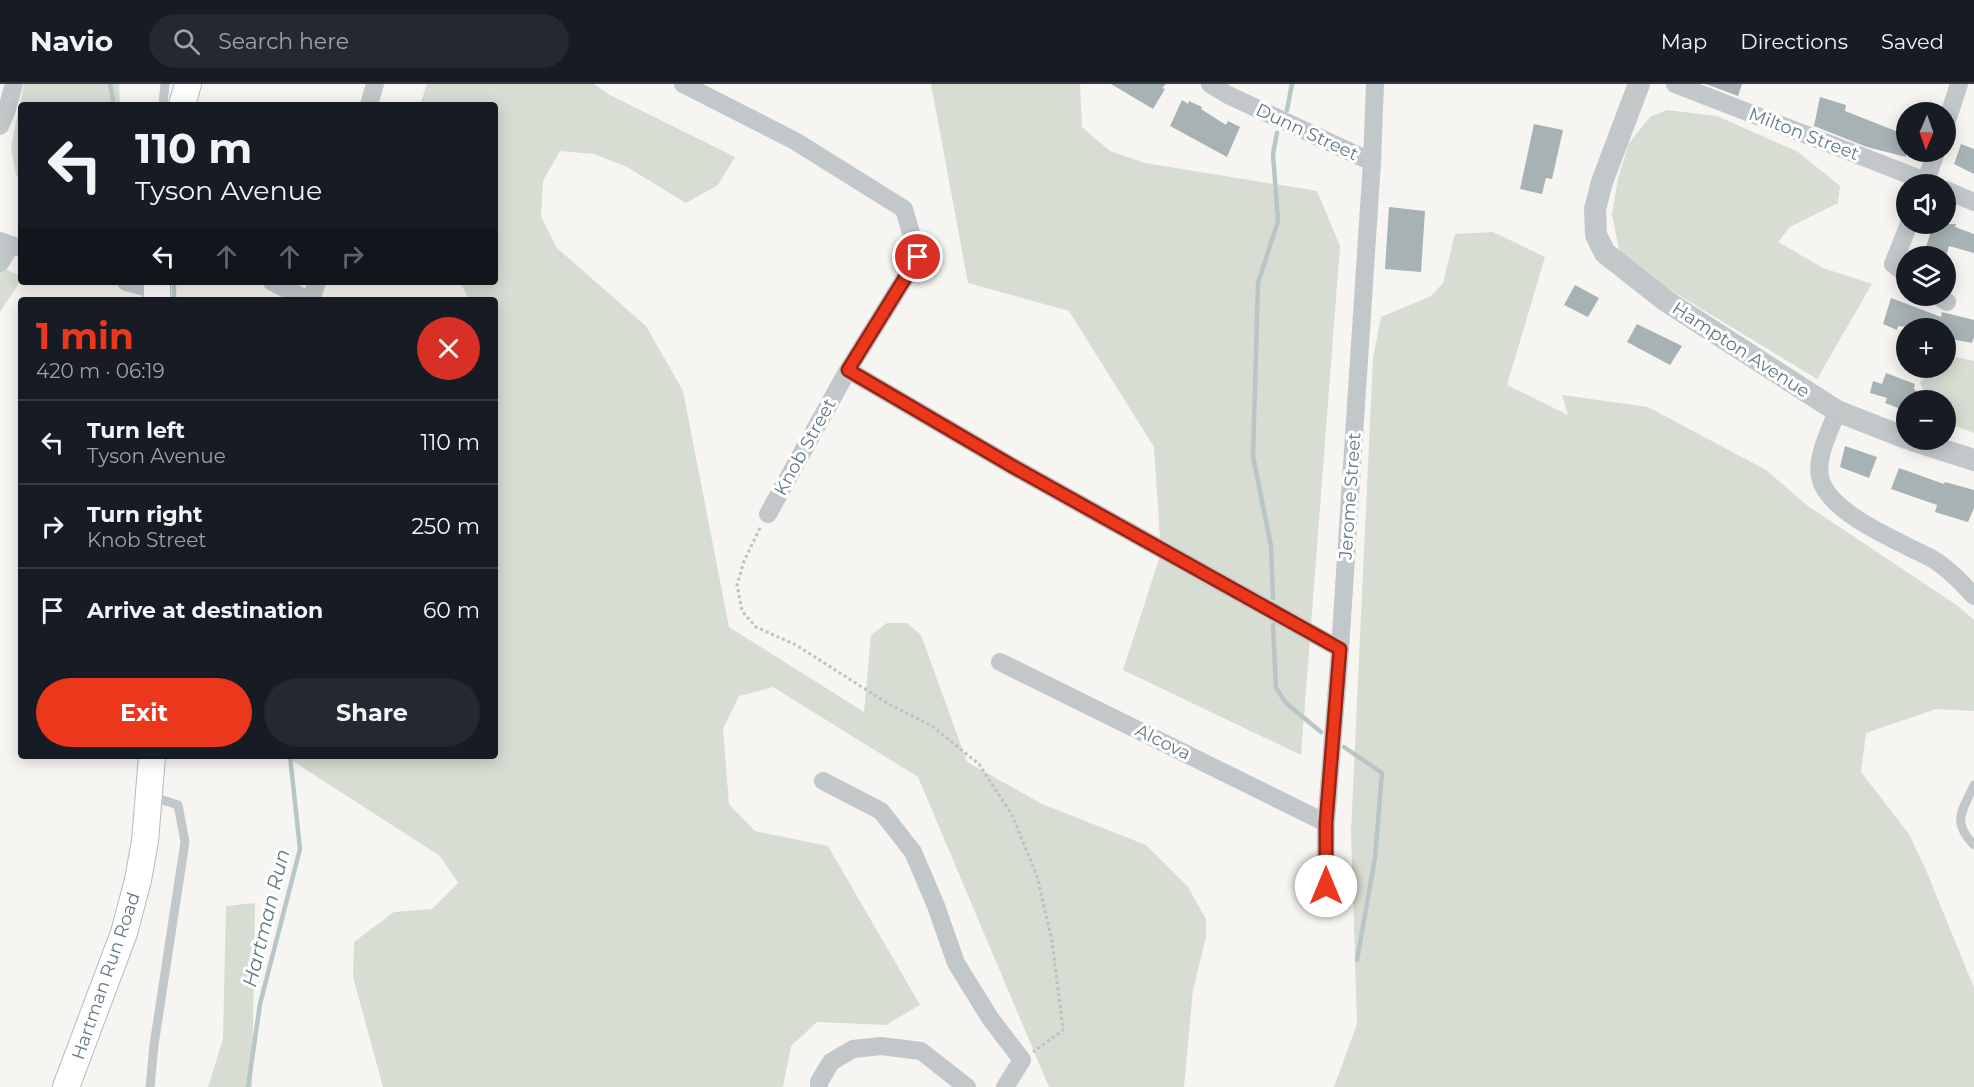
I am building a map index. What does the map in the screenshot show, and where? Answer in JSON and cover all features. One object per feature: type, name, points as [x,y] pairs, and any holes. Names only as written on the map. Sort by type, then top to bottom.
[{"type":"main road","points":[[183,102],[188,84]]},
{"type":"main road","name":"Hartman Run Road","points":[[66,1087],[124,933],[138,880],[150,796],[152,759]]},
{"type":"street","points":[[0,126],[14,84]]},
{"type":"street","points":[[370,102],[375,84]]},
{"type":"street","name":"Knob Street","points":[[683,84],[795,141],[904,209],[918,257],[848,370],[768,514]]},
{"type":"street","name":"Dunn Street","points":[[1210,84],[1228,95],[1372,162]]},
{"type":"street","name":"Jerome Street","points":[[1325,907],[1326,823],[1340,649],[1372,162],[1375,84]]},
{"type":"street","name":"Hampton Avenue","points":[[1639,84],[1602,182],[1595,210],[1596,235],[1605,253],[1666,301],[1737,349],[1837,411],[1896,434]]},
{"type":"street","name":"Milton Street","points":[[1674,84],[1905,174]]},
{"type":"street","points":[[1953,102],[1959,84]]},
{"type":"street","points":[[1956,194],[1974,202]]},
{"type":"street","points":[[0,263],[11,245]]},
{"type":"street","points":[[136,285],[157,291]]},
{"type":"street","points":[[278,285],[303,297]]},
{"type":"street","points":[[848,370],[1012,466],[1340,649]]},
{"type":"street","points":[[1837,411],[1820,461],[1820,478],[1827,492],[1844,509],[1872,529],[1931,558],[1959,580],[1974,596]]},
{"type":"street","points":[[1943,450],[1974,460]]},
{"type":"street","name":"Alcova","points":[[1000,662],[1326,823]]},
{"type":"street","points":[[823,782],[881,811],[913,852],[936,906],[956,963],[990,1018],[1022,1060],[1005,1087]]},
{"type":"street","points":[[819,1087],[819,1082],[831,1062],[853,1049],[881,1046],[921,1051],[967,1087]]},
{"type":"lane","points":[[163,102],[165,84]]},
{"type":"lane","points":[[1974,785],[1960,816],[1963,834],[1974,845]]},
{"type":"lane","points":[[150,796],[178,805],[185,842],[159,1011],[150,1087]]},
{"type":"path","points":[[768,514],[744,561],[737,585],[742,611],[756,627],[796,645],[887,703],[932,726],[980,764],[1012,815],[1037,876],[1052,941],[1063,1030],[1022,1060]]},
{"type":"shaded area","points":[[24,84],[119,84],[120,102],[20,102]]},
{"type":"shaded area","points":[[427,84],[594,84],[608,94],[735,157],[718,185],[686,203],[627,167],[594,154],[560,151],[543,181],[541,216],[557,248],[646,326],[683,391],[729,627],[864,712],[871,635],[887,623],[907,623],[921,635],[967,762],[1042,804],[1146,845],[1188,887],[1206,919],[1206,937],[1193,990],[1184,1087],[1049,1087],[918,777],[773,687],[739,696],[723,729],[729,804],[755,831],[828,846],[920,1005],[886,1025],[817,1022],[791,1046],[783,1087],[383,1087],[353,977],[354,942],[394,912],[432,909],[458,883],[440,856],[290,759],[498,759],[498,297],[468,297],[462,285],[498,285],[498,102],[421,102]]},
{"type":"shaded area","points":[[931,84],[1080,84],[1082,127],[1110,151],[1145,163],[1317,191],[1340,246],[1301,755],[1123,670],[1161,553],[1154,447],[1069,311],[968,283]]},
{"type":"shaded area","points":[[1667,110],[1717,116],[1798,152],[1840,186],[1838,203],[1790,227],[1778,242],[1823,268],[1872,284],[1817,379],[1629,265],[1619,250],[1612,214],[1618,178],[1629,143],[1650,117]]},
{"type":"shaded area","points":[[18,113],[18,176],[11,147]]},
{"type":"shaded area","points":[[1493,232],[1545,257],[1507,385],[1568,415],[1562,395],[1648,407],[1766,470],[1808,506],[1958,606],[1974,620],[1974,711],[1936,709],[1866,733],[1861,772],[1909,834],[1974,988],[1974,1087],[1334,1087],[1357,1024],[1351,831],[1373,358],[1381,317],[1431,296],[1443,283],[1455,234]]},
{"type":"shaded area","points":[[0,267],[18,275],[18,285],[0,312]]},
{"type":"shaded area","points":[[1956,357],[1974,361],[1974,433],[1956,426],[1956,390],[1923,390],[1920,382],[1924,378],[1956,378]]},
{"type":"shaded area","points":[[255,903],[252,1087],[208,1087],[223,1039],[226,906]]},
{"type":"building","points":[[1111,84],[1166,84],[1153,109]]},
{"type":"building","points":[[1706,84],[1742,84],[1738,96]]},
{"type":"building","points":[[1820,97],[1846,105],[1845,111],[1896,131],[1896,154],[1867,147],[1814,126]]},
{"type":"building","points":[[1182,100],[1202,107],[1201,109],[1226,125],[1228,121],[1240,127],[1227,157],[1170,126]]},
{"type":"building","points":[[1534,124],[1563,130],[1552,179],[1546,178],[1542,194],[1520,189]]},
{"type":"building","points":[[1961,144],[1974,149],[1974,174],[1954,164]]},
{"type":"building","points":[[1389,207],[1425,211],[1421,272],[1385,269]]},
{"type":"building","points":[[1956,227],[1974,234],[1974,253],[1956,248],[1956,246],[1926,246],[1930,234],[1956,234]]},
{"type":"building","points":[[1575,285],[1599,298],[1588,317],[1564,305]]},
{"type":"building","points":[[1891,298],[1896,300],[1896,306],[1912,306],[1941,317],[1942,312],[1974,320],[1974,337],[1972,343],[1956,340],[1956,318],[1896,318],[1896,330],[1883,324]]},
{"type":"building","points":[[1637,324],[1682,346],[1670,365],[1627,342]]},
{"type":"building","points":[[1886,373],[1915,384],[1915,390],[1896,390],[1896,407],[1885,403],[1887,398],[1870,393],[1873,381],[1882,384]]},
{"type":"building","points":[[1845,446],[1877,457],[1869,478],[1840,467]]},
{"type":"building","points":[[1899,468],[1944,484],[1945,482],[1974,490],[1974,508],[1968,522],[1935,512],[1937,505],[1891,489]]},
{"type":"waterway","name":"Hartman Run","points":[[110,84],[113,102]]},
{"type":"waterway","points":[[1287,110],[1292,84]]},
{"type":"waterway","points":[[1273,598],[1271,546],[1253,456],[1258,283],[1278,221],[1273,154],[1277,133]]},
{"type":"waterway","name":"Hartman Run","points":[[174,285],[174,297]]},
{"type":"waterway","points":[[1273,625],[1276,688],[1286,703],[1321,732]]},
{"type":"waterway","points":[[1344,747],[1382,773],[1375,858],[1357,960]]},
{"type":"waterway","name":"Hartman Run","points":[[248,1087],[260,1004],[300,849],[290,759]]},
{"type":"route","points":[[918,257],[848,370],[1012,466],[1340,649],[1326,823],[1326,886]]}]
